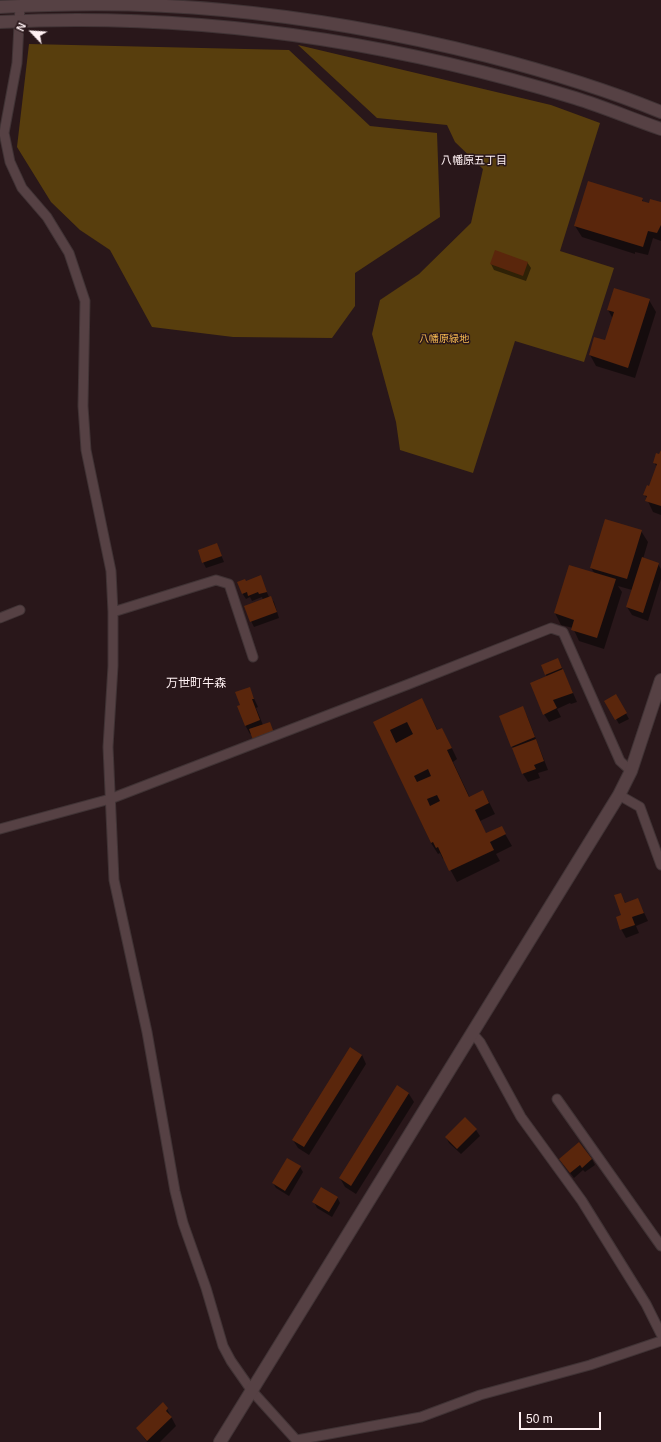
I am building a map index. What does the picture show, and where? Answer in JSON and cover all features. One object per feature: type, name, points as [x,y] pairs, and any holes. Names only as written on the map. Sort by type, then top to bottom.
[{"type":"street","points":[[0,7],[64,4],[132,5],[223,10],[291,18],[362,29],[448,46],[527,67],[604,91],[661,112]]},
{"type":"street","points":[[20,6],[17,63],[4,133],[10,162],[22,188],[47,217],[69,253],[85,301],[83,406],[86,443],[111,571],[113,666],[108,747],[114,880],[147,1032],[175,1191],[183,1224],[206,1288],[223,1346],[231,1361],[252,1391],[298,1441],[421,1417],[480,1395],[590,1366],[661,1341]]},
{"type":"street","points":[[0,22],[80,19],[132,21],[246,29],[311,37],[395,52],[488,74],[576,98],[661,129]]},
{"type":"street","points":[[113,612],[216,580],[229,584],[253,657]]},
{"type":"street","points":[[0,618],[20,610]]},
{"type":"street","points":[[0,829],[110,799],[551,628],[563,632],[620,761],[631,771]]},
{"type":"street","points":[[220,1442],[473,1034],[619,794],[631,771],[661,680]]},
{"type":"street","points":[[619,794],[640,807],[661,865]]},
{"type":"street","points":[[473,1034],[480,1042],[521,1117],[582,1201],[646,1304],[661,1334]]},
{"type":"street","points":[[557,1099],[661,1246]]},
{"type":"green space","points":[[29,44],[289,50],[370,126],[437,133],[440,217],[355,273],[355,306],[332,338],[233,337],[152,327],[110,250],[80,230],[51,202],[17,147]]},
{"type":"green space","name":"八幡原緑地","points":[[298,45],[551,105],[600,123],[560,251],[614,268],[584,362],[515,341],[473,473],[400,450],[396,422],[372,334],[380,300],[419,274],[471,223],[483,169],[455,142],[447,125],[377,118]]},
{"type":"building","points":[[588,181],[643,198],[642,201],[649,203],[650,199],[661,202],[661,225],[657,233],[648,231],[643,247],[574,226]]},
{"type":"building","points":[[495,250],[528,262],[523,276],[490,264]]},
{"type":"building","points":[[614,288],[650,299],[628,368],[589,355],[594,337],[605,340],[614,312],[607,310]]},
{"type":"building","points":[[661,450],[661,506],[645,501],[647,496],[643,495],[647,485],[649,486],[657,464],[653,463],[656,453],[659,454]]},
{"type":"building","points":[[605,519],[642,530],[627,579],[590,568]]},
{"type":"building","points":[[217,543],[222,556],[202,563],[198,550]]},
{"type":"building","points":[[642,557],[659,563],[643,613],[626,607]]},
{"type":"building","points":[[569,565],[616,579],[597,638],[571,630],[574,620],[554,613]]},
{"type":"building","points":[[261,575],[267,592],[259,594],[258,592],[248,596],[247,592],[242,594],[237,582],[245,579],[246,581]]},
{"type":"building","points":[[271,596],[277,612],[250,622],[244,606]]},
{"type":"building","points":[[558,658],[562,668],[545,675],[541,665]]},
{"type":"building","points":[[563,669],[573,693],[553,700],[557,708],[543,715],[530,683]]},
{"type":"building","points":[[250,687],[254,699],[252,699],[260,720],[245,726],[237,706],[240,705],[235,692]]},
{"type":"building","points":[[616,694],[627,713],[615,720],[604,701]]},
{"type":"building","points":[[422,698],[437,730],[442,728],[452,748],[447,750],[469,797],[483,790],[489,803],[475,810],[486,833],[502,826],[506,834],[490,842],[494,850],[449,871],[438,847],[436,848],[433,842],[431,843],[373,722]],"holes":[[[407,722],[413,734],[396,743],[390,730]],[[428,769],[431,776],[417,782],[414,776]],[[437,795],[440,801],[430,806],[427,799]]]},
{"type":"building","points":[[523,706],[535,737],[511,747],[499,716]]},
{"type":"building","points":[[270,722],[274,733],[253,740],[249,729]]},
{"type":"building","points":[[536,739],[544,761],[534,765],[536,769],[522,774],[512,748]]},
{"type":"building","points":[[621,893],[625,903],[638,898],[644,913],[632,917],[635,925],[620,930],[616,917],[621,915],[614,895]]},
{"type":"building","points":[[350,1047],[362,1055],[304,1147],[292,1140]]},
{"type":"building","points":[[397,1085],[409,1093],[351,1186],[339,1178]]},
{"type":"building","points":[[465,1117],[477,1129],[457,1149],[445,1137]]},
{"type":"building","points":[[579,1142],[592,1159],[582,1168],[580,1165],[570,1173],[559,1159]]},
{"type":"building","points":[[287,1158],[301,1166],[285,1191],[272,1183]]},
{"type":"building","points":[[321,1187],[338,1197],[329,1212],[312,1202]]},
{"type":"building","points":[[163,1402],[168,1408],[166,1411],[172,1417],[147,1441],[136,1428]]},
{"type":"district","name":"八幡原五丁目","points":[[474,161]]},
{"type":"district","name":"万世町牛森","points":[[196,684]]}]
